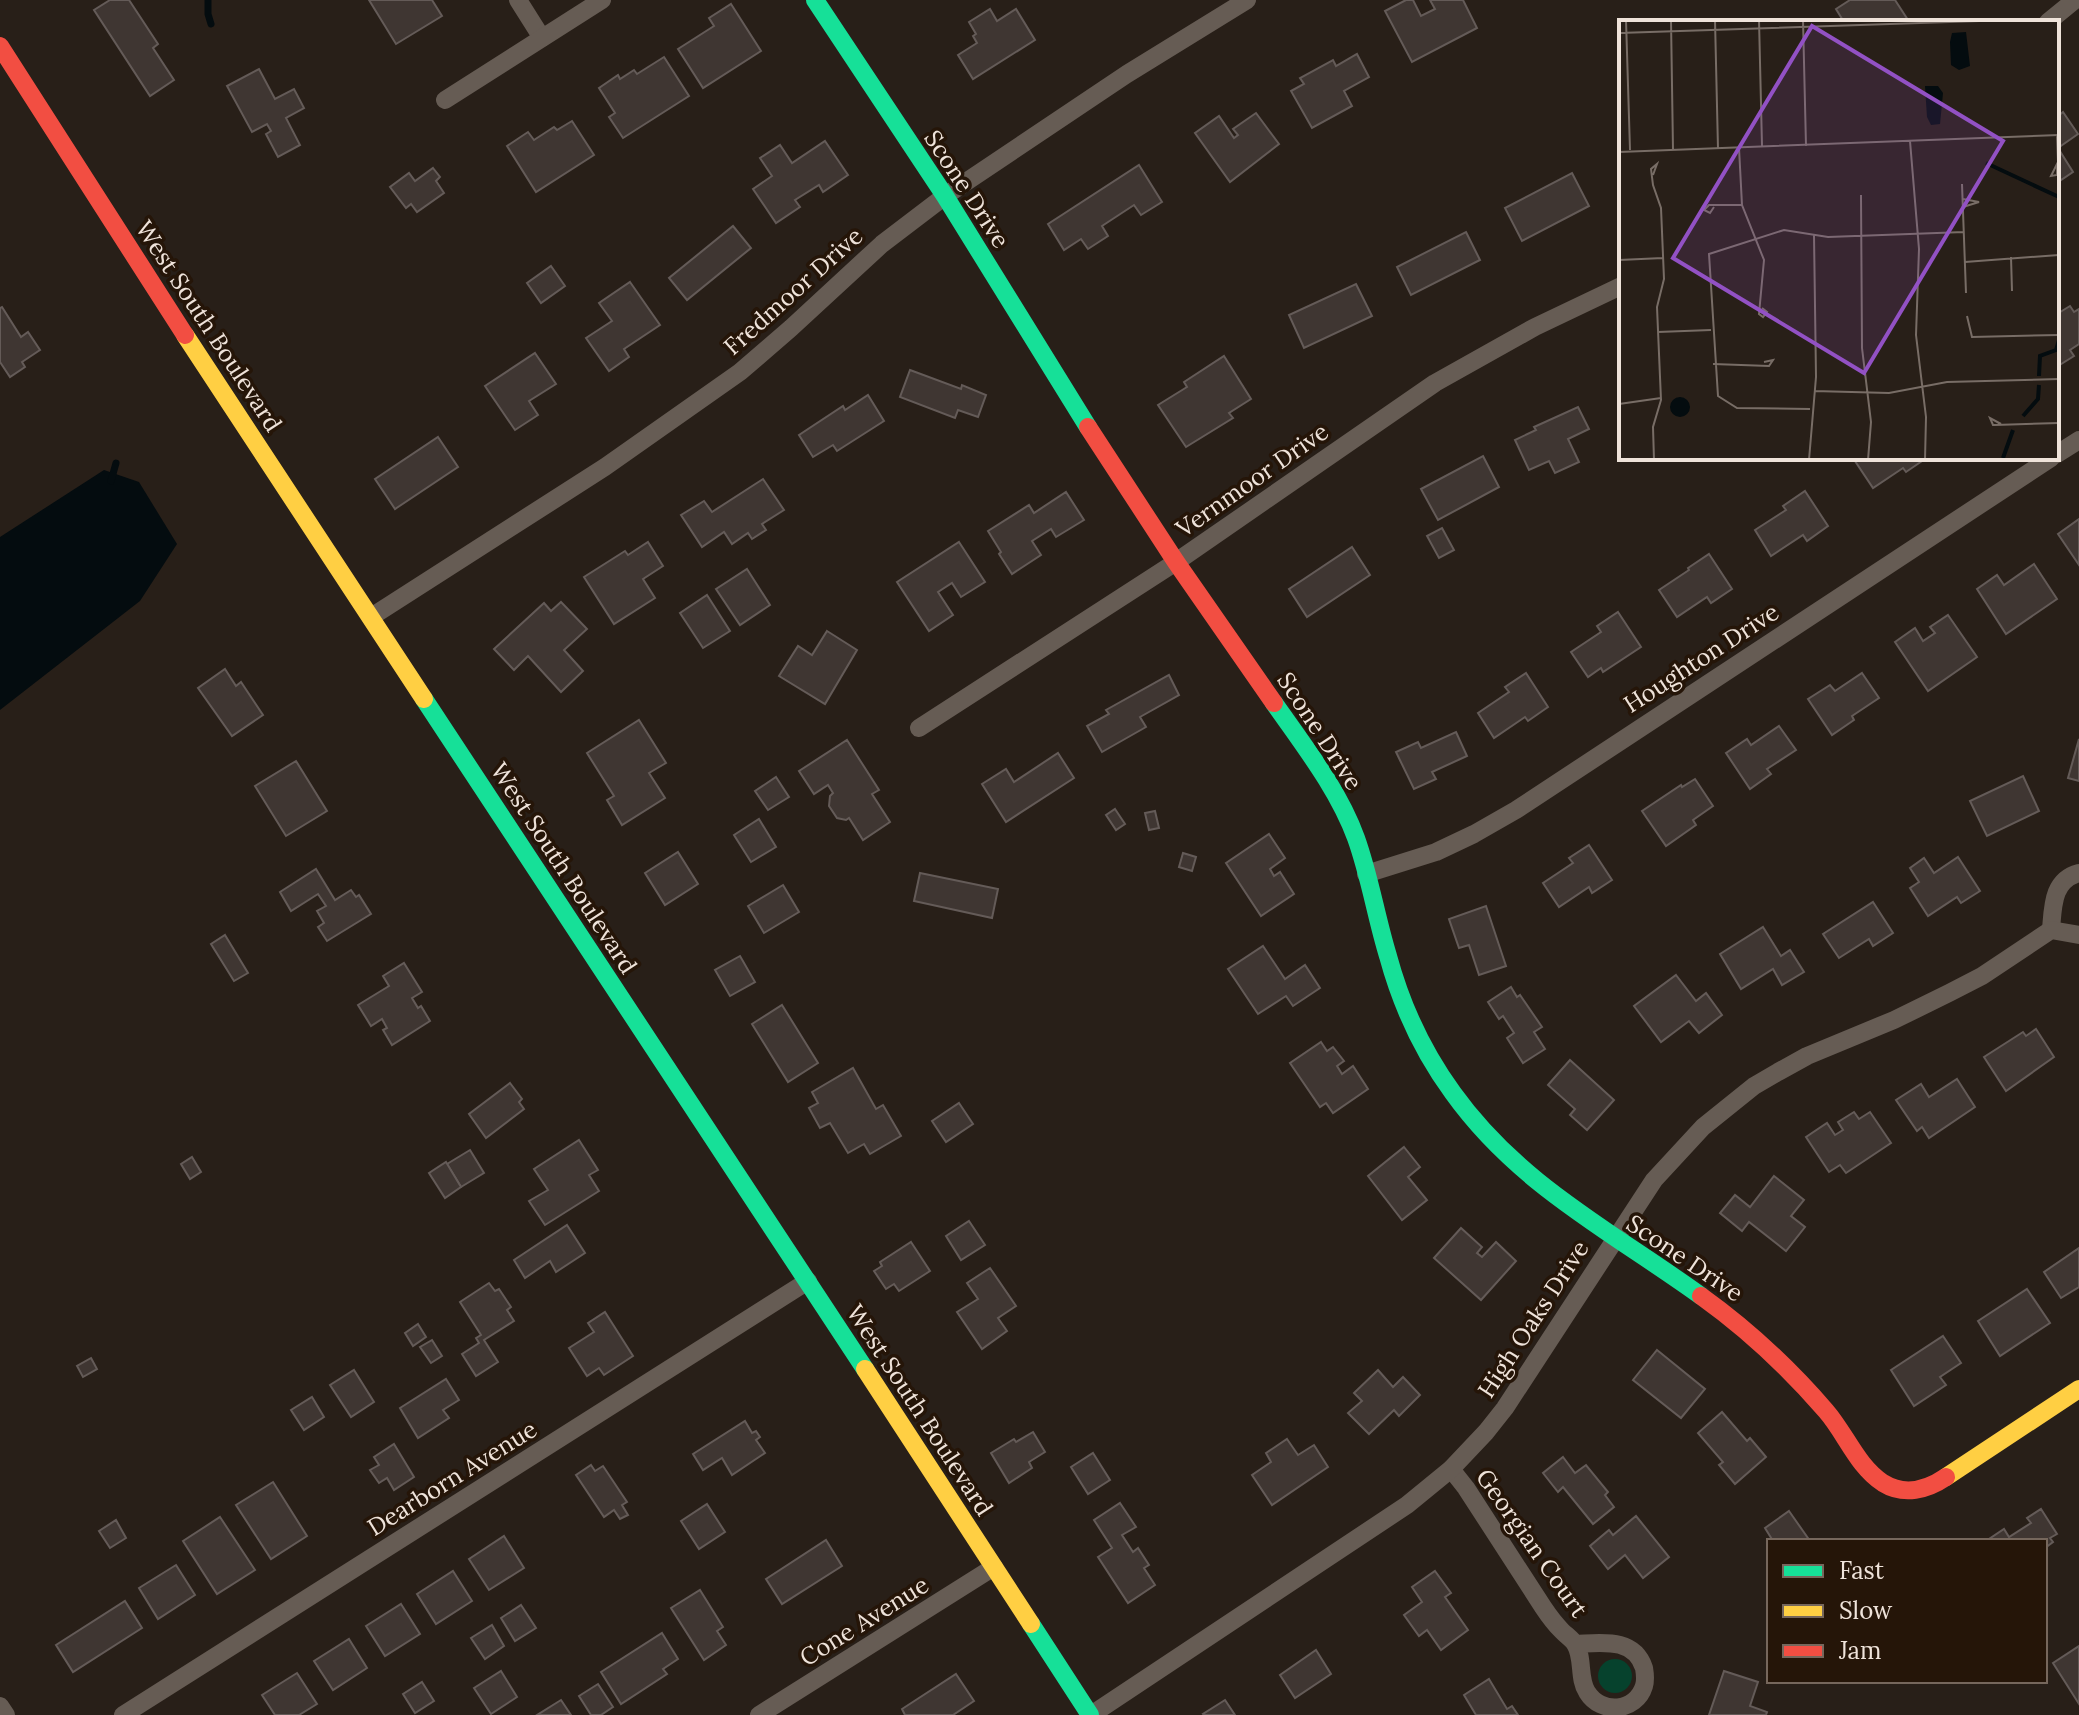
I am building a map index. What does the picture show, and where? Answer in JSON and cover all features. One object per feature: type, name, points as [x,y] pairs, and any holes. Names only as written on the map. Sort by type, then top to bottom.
[{"type":"street","points":[[518,0],[542,38]]},
{"type":"street","name":"Scone Drive","points":[[815,0],[945,196],[1176,562],[1327,779],[1360,848],[1388,960],[1414,1027],[1454,1095],[1498,1147],[1563,1205],[1687,1285],[1761,1343],[1788,1368],[1832,1418],[1868,1468],[1882,1482],[1898,1489],[1911,1492],[1941,1481],[2079,1389]]},
{"type":"street","name":"Fredmoor Drive","points":[[371,617],[605,467],[740,372],[882,244],[945,196],[1115,82],[1247,0]]},
{"type":"street","points":[[2050,20],[2075,0]]},
{"type":"street","points":[[445,100],[597,1]]},
{"type":"street","name":"West South Boulevard","points":[[0,46],[238,417],[808,1281],[1090,1715]]},
{"type":"street","name":"Vernmoor Drive","points":[[919,728],[1176,562],[1435,383],[1535,327],[1619,287]]},
{"type":"street","points":[[2059,453],[2079,440]]},
{"type":"street","name":"Houghton Drive","points":[[1366,874],[1436,852],[1516,810],[2048,460]]},
{"type":"street","points":[[2079,873],[2064,880],[2057,889],[2051,930],[2079,935]]},
{"type":"street","name":"High Oaks Drive","points":[[1090,1715],[1379,1525],[1451,1469],[1505,1408],[1654,1180],[1703,1127],[1754,1086],[1807,1056],[1894,1020],[1982,976],[2051,930]]},
{"type":"street","name":"Dearborn Avenue","points":[[123,1715],[808,1281]]},
{"type":"street","name":"Georgian Court","points":[[1451,1469],[1549,1615],[1576,1644]]},
{"type":"street","name":"Cone Avenue","points":[[759,1715],[994,1567]]},
{"type":"street","points":[[0,1706],[6,1715]]},
{"type":"green space","points":[[1615,1659],[1627,1664],[1632,1676],[1627,1688],[1615,1693],[1603,1688],[1598,1676],[1603,1664]]},
{"type":"shaded area","points":[[104,470],[139,482],[177,544],[140,601],[0,710],[0,537]]},
{"type":"building","points":[[110,0],[129,0],[158,44],[153,48],[174,80],[150,96],[94,10]]},
{"type":"building","points":[[369,0],[432,0],[442,16],[396,44]]},
{"type":"building","points":[[1406,0],[1413,0],[1421,16],[1435,9],[1430,0],[1463,0],[1477,28],[1412,62],[1385,11]]},
{"type":"building","points":[[1850,0],[1895,0],[1908,20],[1843,20],[1836,9]]},
{"type":"building","points":[[731,4],[761,51],[703,88],[678,49],[714,26],[709,18]]},
{"type":"building","points":[[990,9],[997,21],[1016,9],[1035,40],[973,79],[958,55],[977,43],[969,22]]},
{"type":"building","points":[[1357,54],[1369,77],[1344,91],[1352,106],[1312,128],[1291,91],[1304,84],[1300,78],[1333,60],[1336,66]]},
{"type":"building","points":[[664,57],[689,96],[623,138],[609,117],[615,113],[599,88],[618,75],[620,79],[634,70],[637,74]]},
{"type":"building","points":[[259,69],[275,99],[294,89],[304,108],[286,118],[300,145],[278,157],[266,134],[271,131],[267,124],[252,132],[227,86]]},
{"type":"building","points":[[2063,112],[2078,134],[2059,147],[2059,115]]},
{"type":"building","points":[[1256,113],[1279,144],[1230,182],[1195,133],[1219,116],[1234,138],[1238,135],[1233,129]]},
{"type":"building","points":[[572,121],[594,155],[536,192],[507,146],[528,132],[534,140],[554,127],[557,130]]},
{"type":"building","points":[[825,141],[848,175],[823,192],[819,185],[795,200],[800,207],[776,223],[753,189],[772,176],[760,158],[780,145],[792,163]]},
{"type":"building","points":[[2059,150],[2073,172],[2061,180],[2059,177]]},
{"type":"building","points":[[1139,165],[1162,202],[1141,215],[1134,205],[1102,226],[1108,236],[1088,249],[1081,239],[1064,250],[1048,224]]},
{"type":"building","points":[[433,168],[440,177],[436,181],[444,193],[417,212],[411,204],[406,208],[390,187],[409,173],[415,181]]},
{"type":"building","points":[[1572,173],[1589,206],[1522,241],[1505,208]]},
{"type":"building","points":[[733,226],[751,248],[687,300],[669,278]]},
{"type":"building","points":[[1466,232],[1480,260],[1411,295],[1397,267]]},
{"type":"building","points":[[551,266],[565,286],[541,303],[527,283]]},
{"type":"building","points":[[630,282],[660,325],[624,349],[629,357],[609,371],[586,338],[612,321],[599,303]]},
{"type":"building","points":[[1356,284],[1372,316],[1304,348],[1289,315]]},
{"type":"building","points":[[2070,306],[2074,312],[2079,309],[2079,344],[2070,350],[2074,356],[2059,365],[2059,313]]},
{"type":"building","points":[[2,307],[21,337],[28,332],[40,350],[22,362],[25,367],[10,377],[0,362]]},
{"type":"building","points":[[535,353],[556,384],[529,401],[538,415],[515,430],[485,386]]},
{"type":"building","points":[[1224,356],[1251,399],[1229,413],[1233,418],[1186,447],[1158,405],[1187,387],[1184,382]]},
{"type":"building","points":[[910,370],[986,395],[978,417],[958,410],[955,418],[900,397]]},
{"type":"building","points":[[868,395],[884,421],[837,451],[833,445],[813,457],[799,435],[843,406],[845,410]]},
{"type":"building","points":[[1578,407],[1589,429],[1568,439],[1579,462],[1555,473],[1549,461],[1529,470],[1515,440],[1536,430],[1534,427]]},
{"type":"building","points":[[438,437],[458,467],[395,509],[375,479]]},
{"type":"building","points":[[1483,456],[1499,487],[1438,520],[1421,489]]},
{"type":"building","points":[[1924,460],[1906,472],[1903,468],[1873,488],[1855,461]]},
{"type":"building","points":[[763,479],[784,510],[762,524],[766,530],[752,539],[748,533],[732,544],[724,532],[702,547],[681,515],[704,501],[712,512]]},
{"type":"building","points":[[1805,491],[1828,526],[1807,541],[1803,535],[1771,556],[1755,530],[1786,510],[1783,506]]},
{"type":"building","points":[[1066,492],[1084,520],[1056,537],[1051,529],[1032,541],[1041,555],[1012,574],[988,531],[1029,505],[1034,513]]},
{"type":"building","points":[[2079,519],[2079,565],[2058,534]]},
{"type":"building","points":[[1442,528],[1454,550],[1439,558],[1427,536]]},
{"type":"building","points":[[648,542],[663,566],[643,579],[655,598],[614,624],[584,577],[625,551],[628,555]]},
{"type":"building","points":[[959,542],[985,582],[961,597],[952,583],[938,592],[953,615],[929,631],[897,582]]},
{"type":"building","points":[[1352,547],[1370,575],[1307,617],[1289,589]]},
{"type":"building","points":[[1709,554],[1732,589],[1711,603],[1707,597],[1677,617],[1659,590]]},
{"type":"building","points":[[2034,564],[2057,599],[2006,634],[1977,589],[1997,575],[2004,585]]},
{"type":"building","points":[[747,569],[770,605],[740,625],[716,589]]},
{"type":"building","points":[[707,595],[730,631],[703,648],[680,613]]},
{"type":"building","points":[[561,602],[587,629],[564,650],[583,671],[561,692],[528,656],[514,670],[494,649],[544,603],[551,611]]},
{"type":"building","points":[[1618,612],[1641,647],[1603,672],[1601,668],[1588,677],[1571,652],[1601,632],[1597,626]]},
{"type":"building","points":[[1948,615],[1977,657],[1928,691],[1895,642],[1915,628],[1923,641],[1935,633],[1930,627]]},
{"type":"building","points":[[827,631],[857,650],[825,704],[779,676],[798,646],[812,655]]},
{"type":"building","points":[[225,669],[236,686],[241,682],[263,715],[232,736],[198,688]]},
{"type":"building","points":[[1526,673],[1548,707],[1528,721],[1525,717],[1494,738],[1478,713],[1509,692],[1505,687]]},
{"type":"building","points":[[1862,673],[1879,698],[1852,716],[1854,720],[1832,735],[1808,699],[1830,685],[1835,691]]},
{"type":"building","points":[[1169,675],[1179,695],[1140,717],[1146,727],[1102,752],[1087,726],[1109,714],[1106,710]]},
{"type":"building","points":[[639,720],[666,763],[649,773],[665,798],[622,825],[607,800],[614,796],[587,753]]},
{"type":"building","points":[[1779,726],[1796,750],[1767,769],[1771,774],[1750,789],[1726,753],[1747,739],[1751,745]]},
{"type":"building","points":[[1456,732],[1467,756],[1432,772],[1436,779],[1414,789],[1396,752],[1418,742],[1421,748]]},
{"type":"building","points":[[2079,739],[2079,781],[2068,778]]},
{"type":"building","points":[[847,740],[879,790],[872,794],[890,822],[863,840],[849,818],[837,818],[829,806],[833,793],[828,785],[814,794],[799,771]]},
{"type":"building","points":[[1058,753],[1074,778],[1006,822],[982,784],[1006,769],[1014,782]]},
{"type":"building","points":[[296,761],[327,811],[286,836],[255,786]]},
{"type":"building","points":[[2023,776],[2039,811],[1987,836],[1970,801]]},
{"type":"building","points":[[776,777],[789,797],[768,810],[755,791]]},
{"type":"building","points":[[1695,779],[1713,806],[1693,820],[1696,825],[1666,846],[1642,811]]},
{"type":"building","points":[[1115,809],[1125,824],[1116,830],[1106,815]]},
{"type":"building","points":[[1155,811],[1159,828],[1149,830],[1145,813]]},
{"type":"building","points":[[759,819],[776,847],[751,862],[734,835]]},
{"type":"building","points":[[1269,834],[1285,858],[1270,869],[1274,876],[1280,872],[1294,894],[1261,916],[1226,863]]},
{"type":"building","points":[[1589,845],[1612,880],[1592,893],[1589,887],[1559,907],[1543,883],[1573,863],[1569,858]]},
{"type":"building","points":[[678,852],[698,884],[665,905],[645,873]]},
{"type":"building","points":[[1183,853],[1196,857],[1192,871],[1179,867]]},
{"type":"building","points":[[1958,857],[1980,891],[1961,903],[1957,897],[1928,916],[1910,888],[1919,882],[1910,868],[1924,858],[1934,873]]},
{"type":"building","points":[[316,869],[335,900],[351,890],[356,897],[359,895],[371,914],[327,941],[318,927],[324,923],[317,911],[326,906],[318,894],[291,911],[280,892]]},
{"type":"building","points":[[920,873],[998,889],[992,918],[914,901]]},
{"type":"building","points":[[783,885],[799,912],[764,933],[748,906]]},
{"type":"building","points":[[1873,902],[1893,933],[1873,946],[1869,939],[1839,958],[1823,934]]},
{"type":"building","points":[[1486,906],[1506,966],[1479,975],[1469,945],[1459,948],[1449,919]]},
{"type":"building","points":[[1763,927],[1781,956],[1790,950],[1804,972],[1782,985],[1773,969],[1741,989],[1720,954]]},
{"type":"building","points":[[225,935],[248,973],[234,981],[211,944]]},
{"type":"building","points":[[1263,946],[1285,979],[1305,965],[1320,988],[1293,1006],[1286,996],[1258,1014],[1228,969]]},
{"type":"building","points":[[740,956],[755,982],[730,996],[715,970]]},
{"type":"building","points":[[404,963],[422,992],[412,998],[430,1021],[392,1045],[383,1030],[387,1028],[382,1019],[371,1026],[358,1005],[389,986],[383,976]]},
{"type":"building","points":[[1676,975],[1696,1001],[1706,993],[1722,1015],[1699,1033],[1689,1021],[1661,1042],[1634,1006]]},
{"type":"building","points":[[1511,987],[1542,1027],[1534,1032],[1545,1049],[1523,1063],[1507,1038],[1514,1033],[1503,1016],[1499,1019],[1488,1002]]},
{"type":"building","points":[[782,1005],[818,1063],[788,1082],[752,1024]]},
{"type":"building","points":[[2036,1029],[2054,1057],[2006,1091],[1984,1057],[2023,1032],[2026,1036]]},
{"type":"building","points":[[1321,1042],[1327,1051],[1333,1047],[1344,1061],[1337,1066],[1342,1074],[1353,1066],[1368,1089],[1333,1113],[1326,1103],[1320,1107],[1290,1063]]},
{"type":"building","points":[[1570,1060],[1614,1100],[1587,1130],[1570,1115],[1575,1109],[1548,1085]]},
{"type":"building","points":[[853,1068],[876,1109],[883,1105],[901,1136],[870,1154],[864,1144],[848,1153],[830,1123],[820,1128],[809,1108],[818,1103],[812,1092]]},
{"type":"building","points":[[1957,1079],[1975,1107],[1929,1138],[1922,1127],[1917,1131],[1896,1100],[1921,1084],[1929,1097]]},
{"type":"building","points":[[510,1083],[522,1099],[519,1102],[524,1109],[486,1138],[469,1114]]},
{"type":"building","points":[[959,1103],[973,1124],[946,1142],[932,1121]]},
{"type":"building","points":[[1854,1112],[1859,1119],[1870,1112],[1891,1143],[1846,1173],[1840,1165],[1829,1172],[1806,1137],[1827,1123],[1835,1135],[1843,1130],[1838,1122]]},
{"type":"building","points":[[579,1140],[598,1170],[589,1175],[599,1191],[545,1225],[529,1201],[548,1190],[534,1169]]},
{"type":"building","points":[[1404,1147],[1420,1167],[1408,1177],[1427,1200],[1402,1220],[1368,1176]]},
{"type":"building","points":[[470,1150],[484,1173],[461,1187],[447,1164]]},
{"type":"building","points":[[192,1157],[201,1172],[190,1179],[181,1164]]},
{"type":"building","points":[[446,1162],[461,1187],[445,1198],[429,1173]]},
{"type":"building","points":[[1774,1176],[1804,1200],[1791,1216],[1805,1227],[1786,1251],[1749,1222],[1742,1231],[1720,1213],[1735,1195],[1750,1207]]},
{"type":"building","points":[[969,1221],[985,1245],[961,1260],[946,1236]]},
{"type":"building","points":[[567,1225],[585,1253],[556,1272],[550,1261],[525,1278],[514,1260]]},
{"type":"building","points":[[1461,1228],[1482,1247],[1477,1253],[1482,1257],[1496,1242],[1516,1261],[1481,1300],[1434,1258]]},
{"type":"building","points":[[911,1242],[930,1271],[899,1291],[894,1284],[886,1289],[874,1271],[882,1266],[880,1262]]},
{"type":"building","points":[[2079,1248],[2079,1287],[2061,1298],[2044,1272]]},
{"type":"building","points":[[990,1268],[1016,1306],[998,1318],[1007,1331],[982,1349],[957,1312],[978,1299],[967,1283]]},
{"type":"building","points":[[489,1283],[495,1291],[499,1289],[511,1307],[507,1310],[514,1321],[484,1340],[498,1362],[476,1376],[462,1354],[479,1343],[476,1338],[481,1335],[460,1302]]},
{"type":"building","points":[[2027,1289],[2050,1323],[2000,1356],[1978,1321]]},
{"type":"building","points":[[605,1312],[633,1356],[604,1375],[599,1368],[587,1376],[569,1348],[594,1332],[588,1323]]},
{"type":"building","points":[[418,1324],[426,1337],[413,1346],[405,1333]]},
{"type":"building","points":[[1943,1336],[1961,1363],[1940,1377],[1946,1385],[1914,1406],[1891,1370]]},
{"type":"building","points":[[432,1340],[442,1356],[431,1363],[420,1347]]},
{"type":"building","points":[[1657,1350],[1705,1389],[1681,1418],[1633,1380]]},
{"type":"building","points":[[91,1358],[97,1369],[83,1377],[77,1366]]},
{"type":"building","points":[[354,1370],[374,1402],[351,1417],[330,1385]]},
{"type":"building","points":[[1378,1370],[1393,1387],[1403,1377],[1420,1395],[1399,1416],[1394,1410],[1369,1434],[1348,1413],[1362,1401],[1354,1393]]},
{"type":"building","points":[[446,1379],[459,1400],[443,1410],[449,1418],[418,1438],[400,1408]]},
{"type":"building","points":[[312,1397],[324,1417],[304,1430],[291,1410]]},
{"type":"building","points":[[1722,1412],[1766,1457],[1735,1484],[1719,1465],[1723,1462],[1698,1433]]},
{"type":"building","points":[[745,1421],[752,1433],[756,1431],[760,1437],[756,1440],[765,1453],[732,1475],[722,1458],[703,1470],[693,1454]]},
{"type":"building","points":[[1033,1432],[1045,1452],[1029,1462],[1032,1468],[1009,1483],[991,1453]]},
{"type":"building","points":[[1287,1439],[1298,1455],[1314,1445],[1328,1467],[1272,1505],[1252,1475],[1271,1462],[1266,1453]]},
{"type":"building","points":[[394,1444],[414,1477],[394,1490],[387,1478],[379,1483],[370,1470],[379,1465],[374,1457]]},
{"type":"building","points":[[1093,1453],[1110,1480],[1088,1494],[1071,1467]]},
{"type":"building","points":[[1563,1457],[1575,1473],[1586,1465],[1608,1492],[1605,1495],[1614,1507],[1593,1524],[1563,1487],[1558,1492],[1543,1473]]},
{"type":"building","points":[[591,1465],[595,1471],[603,1466],[627,1502],[622,1505],[628,1515],[620,1519],[614,1510],[604,1517],[576,1475]]},
{"type":"building","points":[[273,1482],[307,1536],[271,1559],[236,1505]]},
{"type":"building","points":[[1120,1503],[1136,1527],[1122,1535],[1133,1552],[1138,1548],[1149,1565],[1144,1568],[1155,1585],[1128,1603],[1098,1557],[1112,1548],[1094,1520]]},
{"type":"building","points":[[707,1504],[725,1532],[699,1549],[681,1521]]},
{"type":"building","points":[[2041,1509],[2057,1534],[2050,1538],[2053,1542],[2047,1546],[2047,1539],[1989,1539],[2004,1529],[2009,1537],[2031,1523],[2027,1518]]},
{"type":"building","points":[[1789,1511],[1809,1539],[1772,1539],[1765,1528]]},
{"type":"building","points":[[1636,1516],[1669,1557],[1643,1578],[1625,1555],[1608,1569],[1590,1546],[1609,1530],[1613,1535]]},
{"type":"building","points":[[220,1517],[255,1570],[217,1594],[183,1541]]},
{"type":"building","points":[[116,1520],[126,1538],[110,1548],[99,1531]]},
{"type":"building","points":[[504,1536],[524,1568],[489,1590],[469,1559]]},
{"type":"building","points":[[826,1540],[842,1566],[782,1604],[766,1579]]},
{"type":"building","points":[[176,1565],[195,1595],[158,1619],[139,1588]]},
{"type":"building","points":[[453,1571],[472,1601],[436,1624],[417,1594]]},
{"type":"building","points":[[1435,1571],[1451,1593],[1445,1597],[1468,1630],[1441,1650],[1427,1630],[1419,1636],[1404,1615],[1422,1602],[1412,1587]]},
{"type":"building","points":[[700,1590],[723,1627],[717,1631],[726,1645],[704,1660],[671,1608]]},
{"type":"building","points":[[125,1601],[142,1628],[73,1672],[56,1645]]},
{"type":"building","points":[[401,1604],[420,1634],[385,1656],[366,1626]]},
{"type":"building","points":[[521,1605],[536,1628],[515,1641],[501,1618]]},
{"type":"building","points":[[492,1625],[504,1646],[485,1659],[471,1638]]},
{"type":"building","points":[[662,1633],[678,1659],[663,1669],[667,1674],[621,1704],[601,1672]]},
{"type":"building","points":[[349,1639],[367,1668],[333,1690],[314,1661]]},
{"type":"building","points":[[2079,1646],[2079,1704],[2053,1663]]},
{"type":"building","points":[[1316,1650],[1331,1674],[1295,1698],[1280,1675]]},
{"type":"building","points":[[501,1671],[517,1697],[491,1714],[474,1688]]},
{"type":"building","points":[[1724,1671],[1758,1682],[1750,1706],[1767,1712],[1766,1715],[1709,1715]]},
{"type":"building","points":[[297,1673],[317,1704],[299,1715],[275,1715],[262,1695]]},
{"type":"building","points":[[956,1674],[974,1701],[953,1715],[905,1715],[902,1709]]},
{"type":"building","points":[[1489,1679],[1507,1709],[1512,1706],[1518,1715],[1476,1715],[1464,1695]]},
{"type":"building","points":[[422,1682],[434,1701],[415,1713],[403,1694]]},
{"type":"building","points":[[598,1684],[613,1707],[601,1715],[591,1715],[579,1696]]},
{"type":"building","points":[[561,1700],[571,1715],[537,1715]]},
{"type":"building","points":[[1225,1700],[1235,1715],[1203,1714]]},
{"type":"waterway","points":[[208,0],[211,24]]},
{"type":"waterway","points":[[111,481],[116,463]]},
{"type":"traffic: fast","points":[[815,0],[945,196],[1088,427]]},
{"type":"traffic: fast","points":[[424,699],[865,1369]]},
{"type":"traffic: fast","points":[[1274,703],[1320,768],[1349,820],[1399,992],[1423,1044],[1453,1093],[1479,1125],[1537,1181],[1701,1296]]},
{"type":"traffic: fast","points":[[1031,1624],[1090,1715]]},
{"type":"traffic: slow","points":[[185,335],[424,699]]},
{"type":"traffic: slow","points":[[865,1369],[1031,1624]]},
{"type":"traffic: slow","points":[[1946,1477],[2079,1389]]},
{"type":"traffic: jam","points":[[0,46],[185,335]]},
{"type":"traffic: jam","points":[[1088,427],[1176,562],[1274,703]]},
{"type":"traffic: jam","points":[[1701,1296],[1751,1336],[1797,1380],[1826,1411],[1866,1468],[1883,1483],[1899,1489],[1915,1490],[1946,1477]]}]
